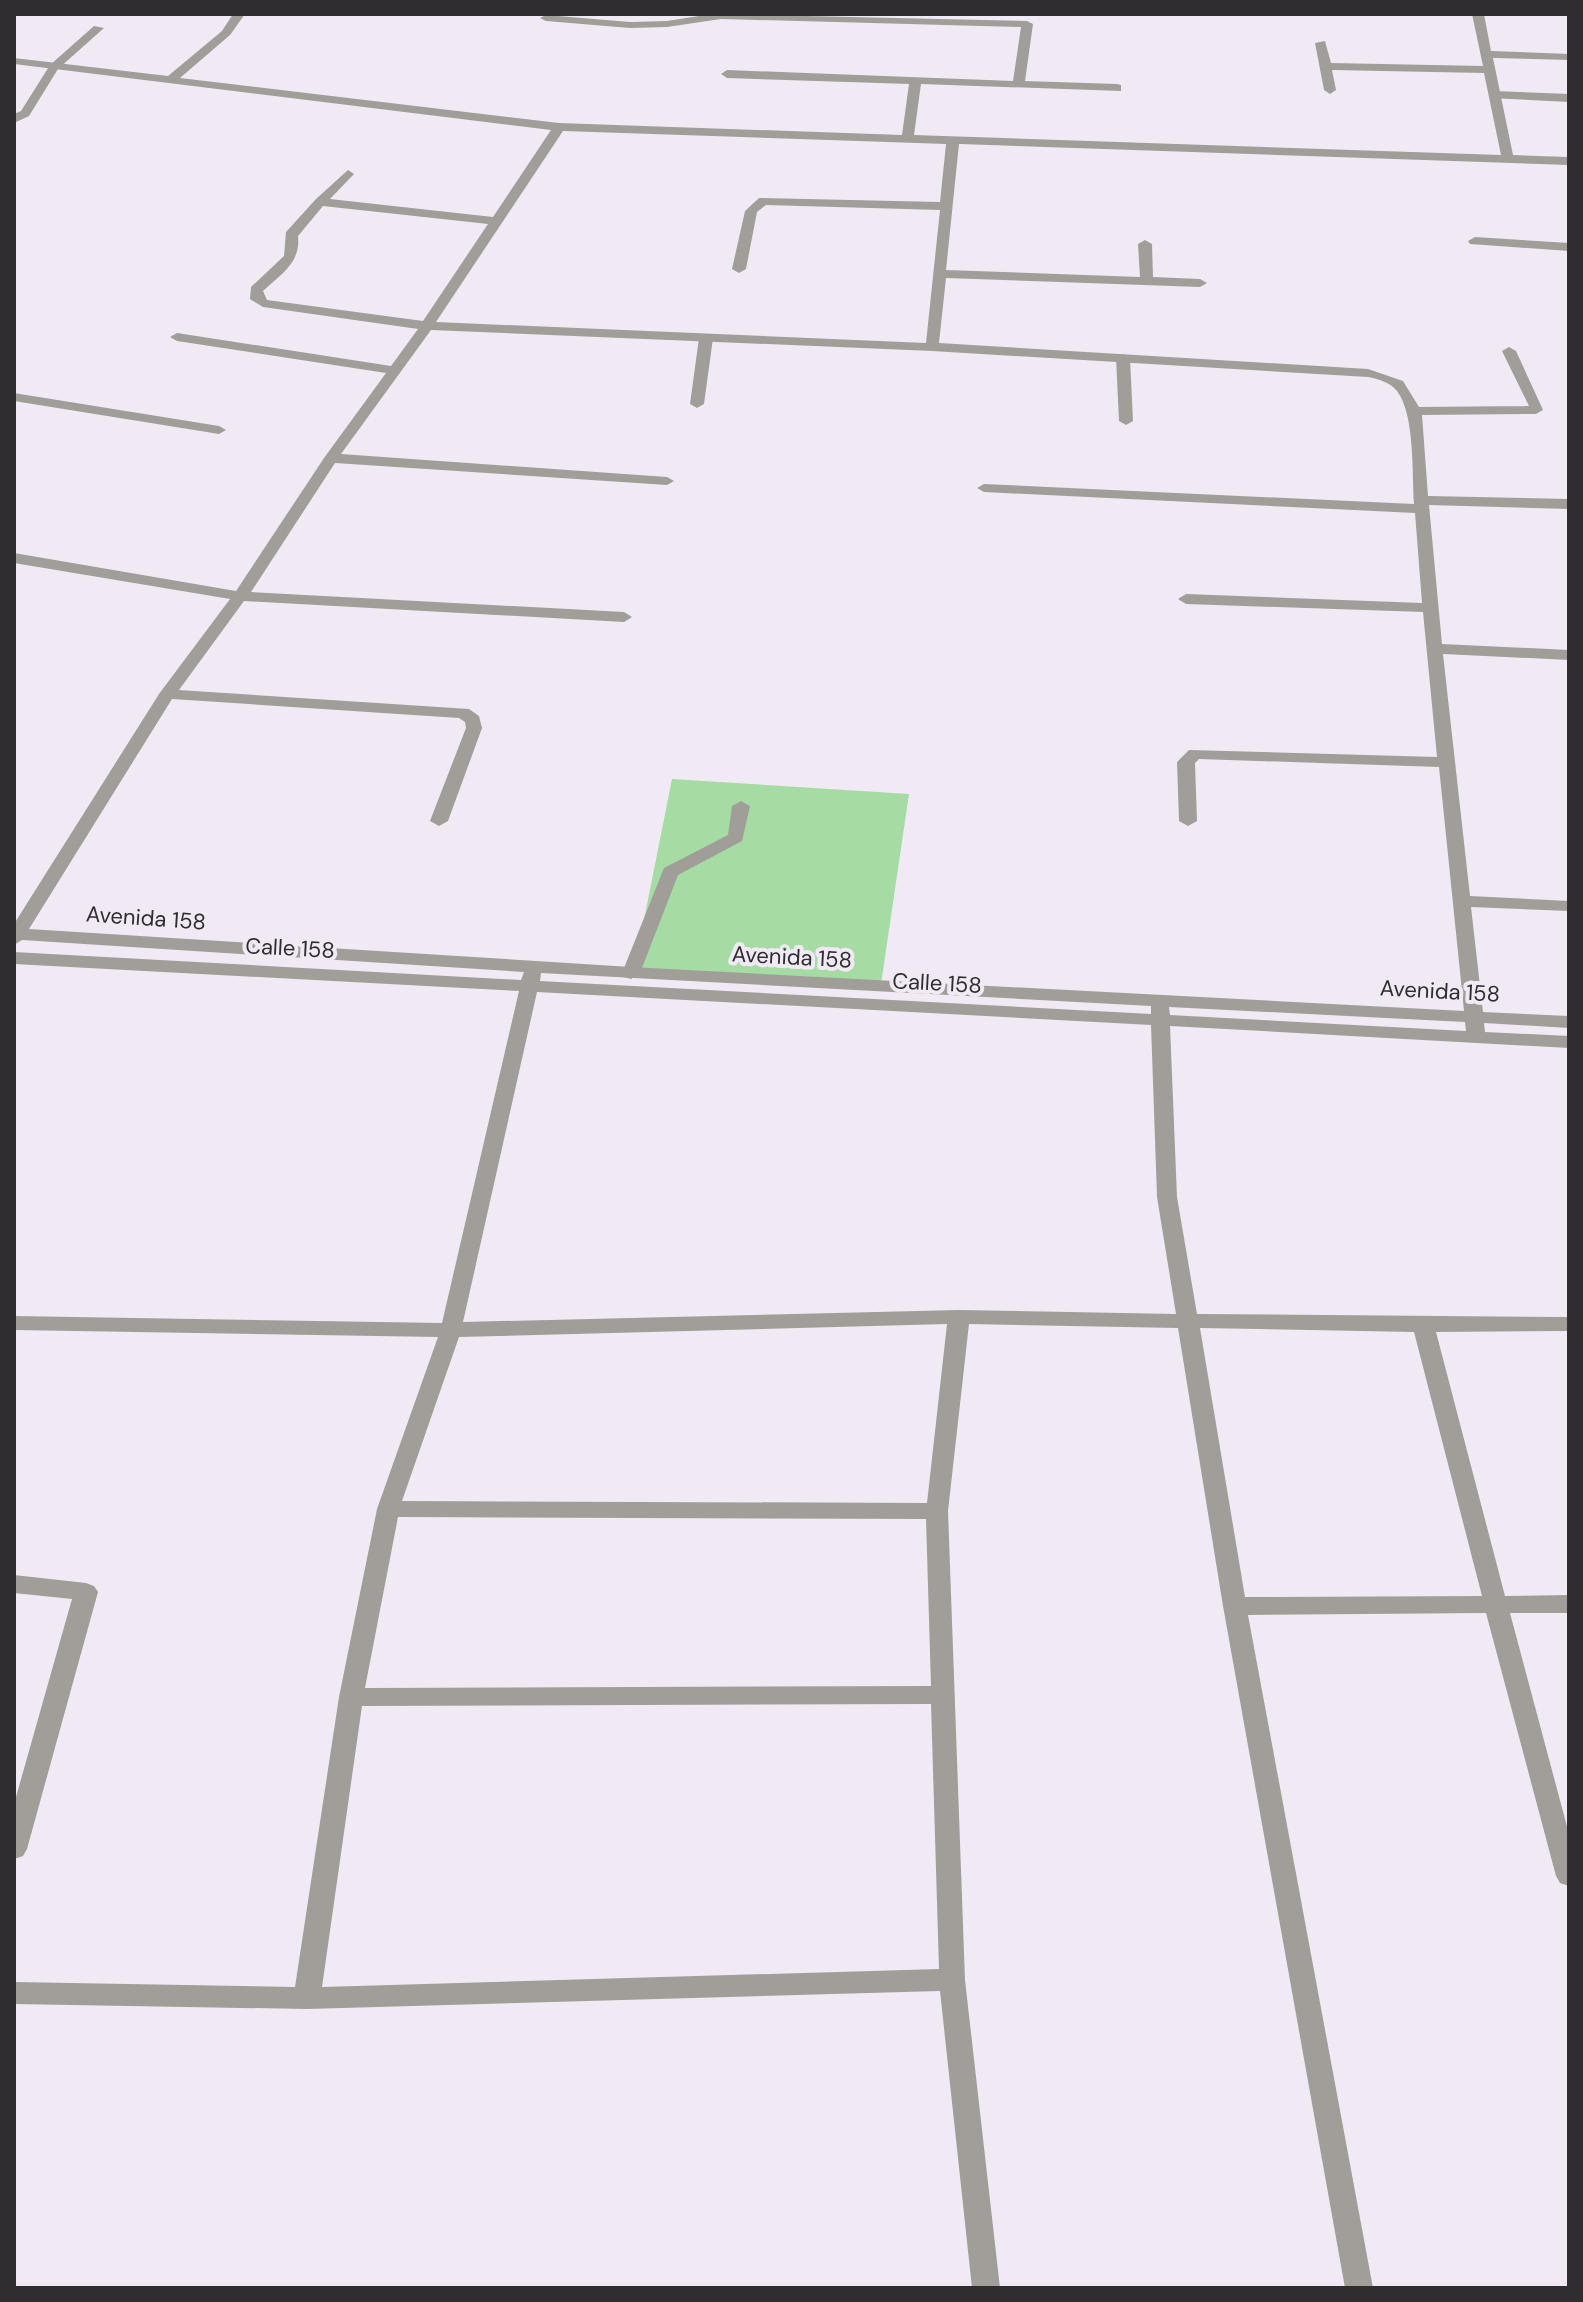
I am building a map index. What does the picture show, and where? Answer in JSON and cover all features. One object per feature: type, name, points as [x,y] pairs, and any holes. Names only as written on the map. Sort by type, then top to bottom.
[{"type":"street","points":[[170,80],[226,33],[239,14]]},
{"type":"street","points":[[1478,14],[1508,160]]},
{"type":"street","points":[[546,18],[630,25],[667,24],[721,16],[1027,24],[1019,83]]},
{"type":"street","points":[[14,119],[25,113],[54,67],[98,28]]},
{"type":"street","points":[[1321,43],[1330,90]]},
{"type":"street","points":[[1486,54],[1569,57]]},
{"type":"street","points":[[14,61],[559,127],[1569,161]]},
{"type":"street","points":[[1325,66],[1489,70]]},
{"type":"street","points":[[727,74],[1117,88]]},
{"type":"street","points":[[907,139],[916,79]]},
{"type":"street","points":[[1494,95],[1544,97],[1568,103]]},
{"type":"street","points":[[15,936],[167,694],[240,596],[331,458],[427,326],[559,127]]},
{"type":"street","points":[[932,347],[953,140]]},
{"type":"street","points":[[348,174],[291,235],[293,251],[256,290],[258,300],[427,326],[932,347],[1368,373],[1393,379],[1404,386],[1414,411],[1430,608],[1476,1037]]},
{"type":"street","points":[[739,269],[751,211],[763,201],[947,206]]},
{"type":"street","points":[[320,202],[497,221]]},
{"type":"street","points":[[1475,241],[1569,247]]},
{"type":"street","points":[[1145,244],[1147,282]]},
{"type":"street","points":[[937,274],[1200,283]]},
{"type":"street","points":[[177,337],[393,370]]},
{"type":"street","points":[[697,404],[706,338]]},
{"type":"street","points":[[1414,411],[1536,410],[1509,351]]},
{"type":"street","points":[[1123,358],[1126,421]]},
{"type":"street","points":[[14,397],[219,430]]},
{"type":"street","points":[[331,458],[667,481]]},
{"type":"street","points":[[984,488],[1423,505],[1569,504]]},
{"type":"street","points":[[14,558],[240,596],[624,617]]},
{"type":"street","points":[[1186,599],[1430,608]]},
{"type":"street","points":[[1435,649],[1569,655]]},
{"type":"street","points":[[167,694],[463,713],[473,720],[474,728],[439,821]]},
{"type":"street","points":[[1188,821],[1186,762],[1195,754],[1448,762]]},
{"type":"street","points":[[631,973],[670,872],[736,837],[741,806]]},
{"type":"street","points":[[1462,901],[1569,906]]},
{"type":"street","name":"Avenida 158","points":[[15,936],[531,976],[631,973],[1160,1009],[1569,1022]]},
{"type":"street","name":"Calle 158","points":[[14,958],[531,976],[1160,1009],[1476,1037],[1569,1042]]},
{"type":"street","points":[[307,1998],[351,1697],[388,1509],[451,1330],[531,976]]},
{"type":"street","points":[[1160,1009],[1167,1197],[1235,1606],[1359,2288]]},
{"type":"street","points":[[959,1317],[937,1511],[952,1980],[986,2288]]},
{"type":"street","points":[[14,1323],[451,1330],[959,1317],[1423,1325],[1569,1324]]},
{"type":"street","points":[[1423,1325],[1496,1606],[1558,1802],[1569,1876]]},
{"type":"street","points":[[388,1509],[937,1511]]},
{"type":"street","points":[[14,1584],[86,1592],[14,1848]]},
{"type":"street","points":[[1235,1606],[1569,1604]]},
{"type":"street","points":[[351,1697],[943,1695]]},
{"type":"street","points":[[14,1993],[307,1998],[952,1980]]},
{"type":"green space","points":[[672,779],[909,794],[881,984],[634,970]]}]
